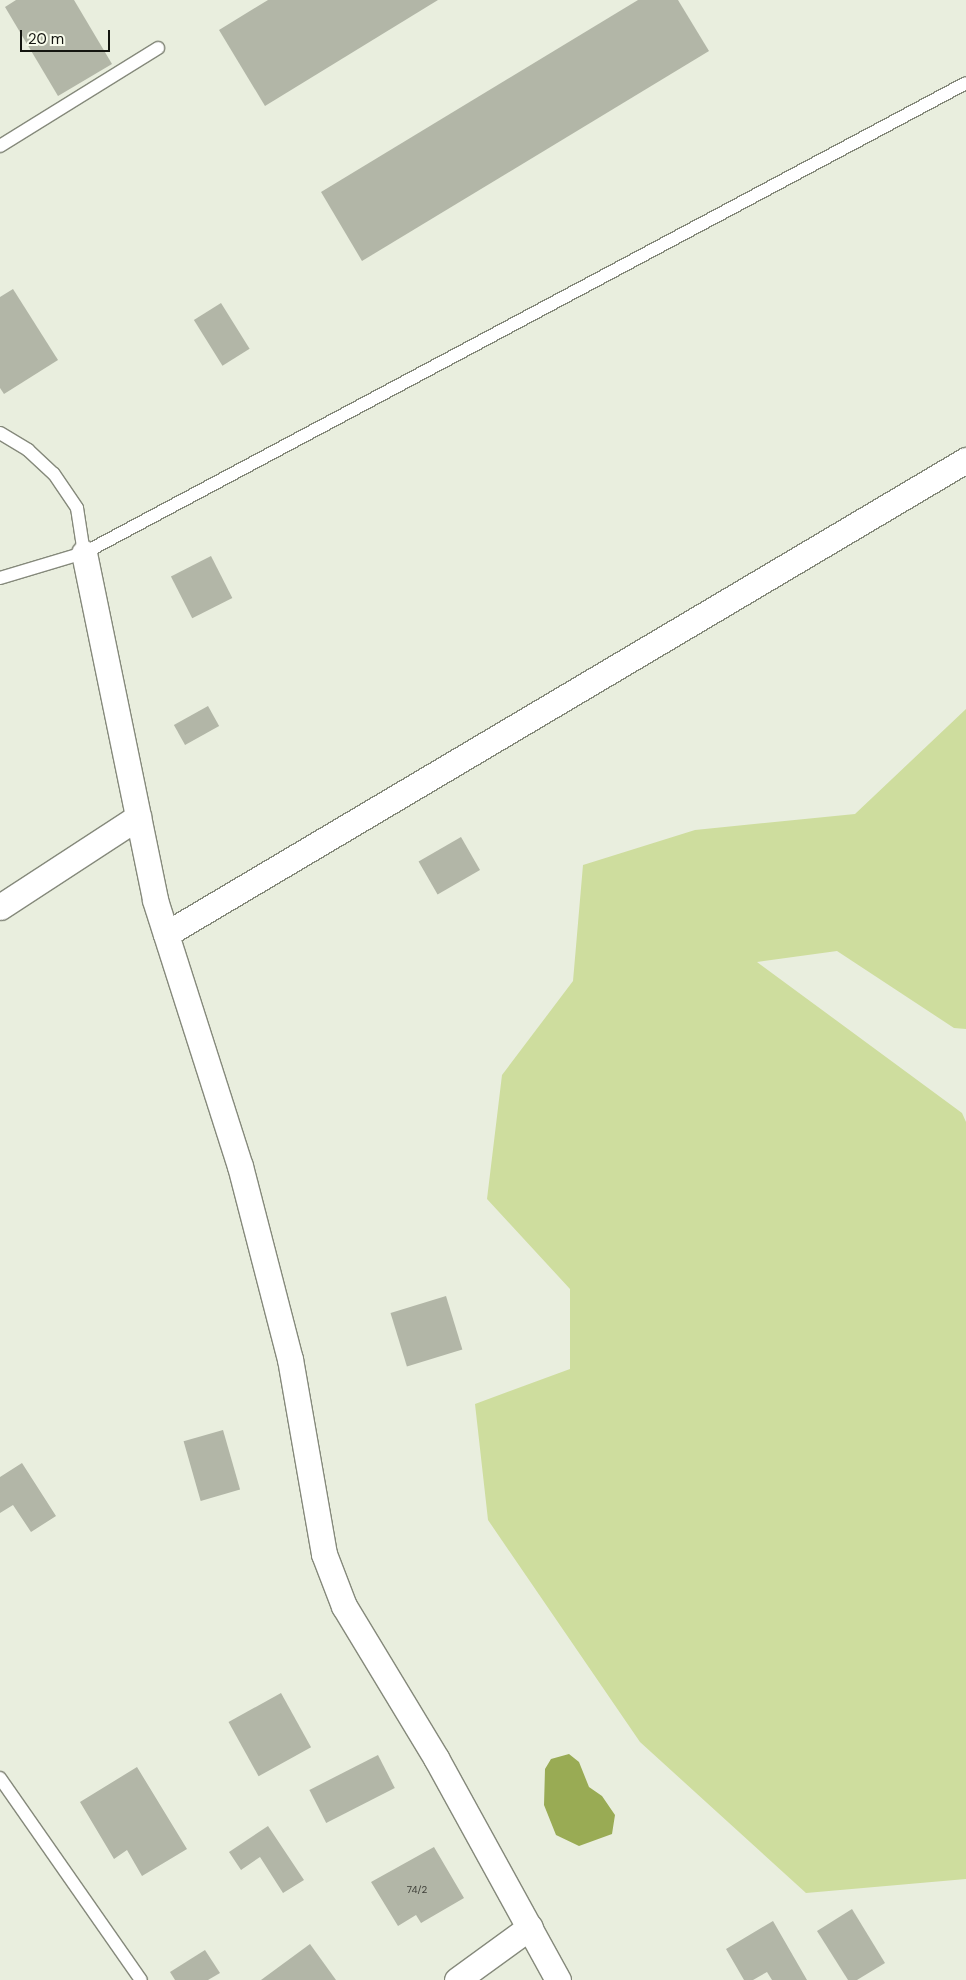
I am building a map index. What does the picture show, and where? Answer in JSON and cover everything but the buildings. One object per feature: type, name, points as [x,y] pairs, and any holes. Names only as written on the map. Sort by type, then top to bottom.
[{"type":"street","points":[[166,934],[966,460]]},
{"type":"street","points":[[84,553],[155,900],[240,1166],[290,1360],[324,1554],[344,1606],[436,1758],[558,1980]]},
{"type":"street","points":[[0,907],[138,818]]},
{"type":"street","points":[[457,1980],[530,1927]]},
{"type":"lane","points":[[0,146],[158,48]]},
{"type":"lane","points":[[0,578],[84,553],[966,83]]},
{"type":"lane","points":[[0,433],[28,450],[54,474],[77,508],[84,553]]},
{"type":"lane","points":[[0,1778],[141,1980]]},
{"type":"shaded area","points":[[966,709],[966,1029],[954,1028],[837,951],[757,962],[962,1113],[966,1122],[966,1879],[806,1893],[640,1742],[488,1520],[475,1404],[570,1369],[570,1289],[487,1199],[502,1075],[573,981],[583,865],[695,830],[855,814]]},
{"type":"shaded area","points":[[569,1754],[579,1762],[589,1787],[602,1796],[615,1815],[612,1834],[579,1846],[556,1835],[544,1805],[545,1769],[551,1759]]}]
